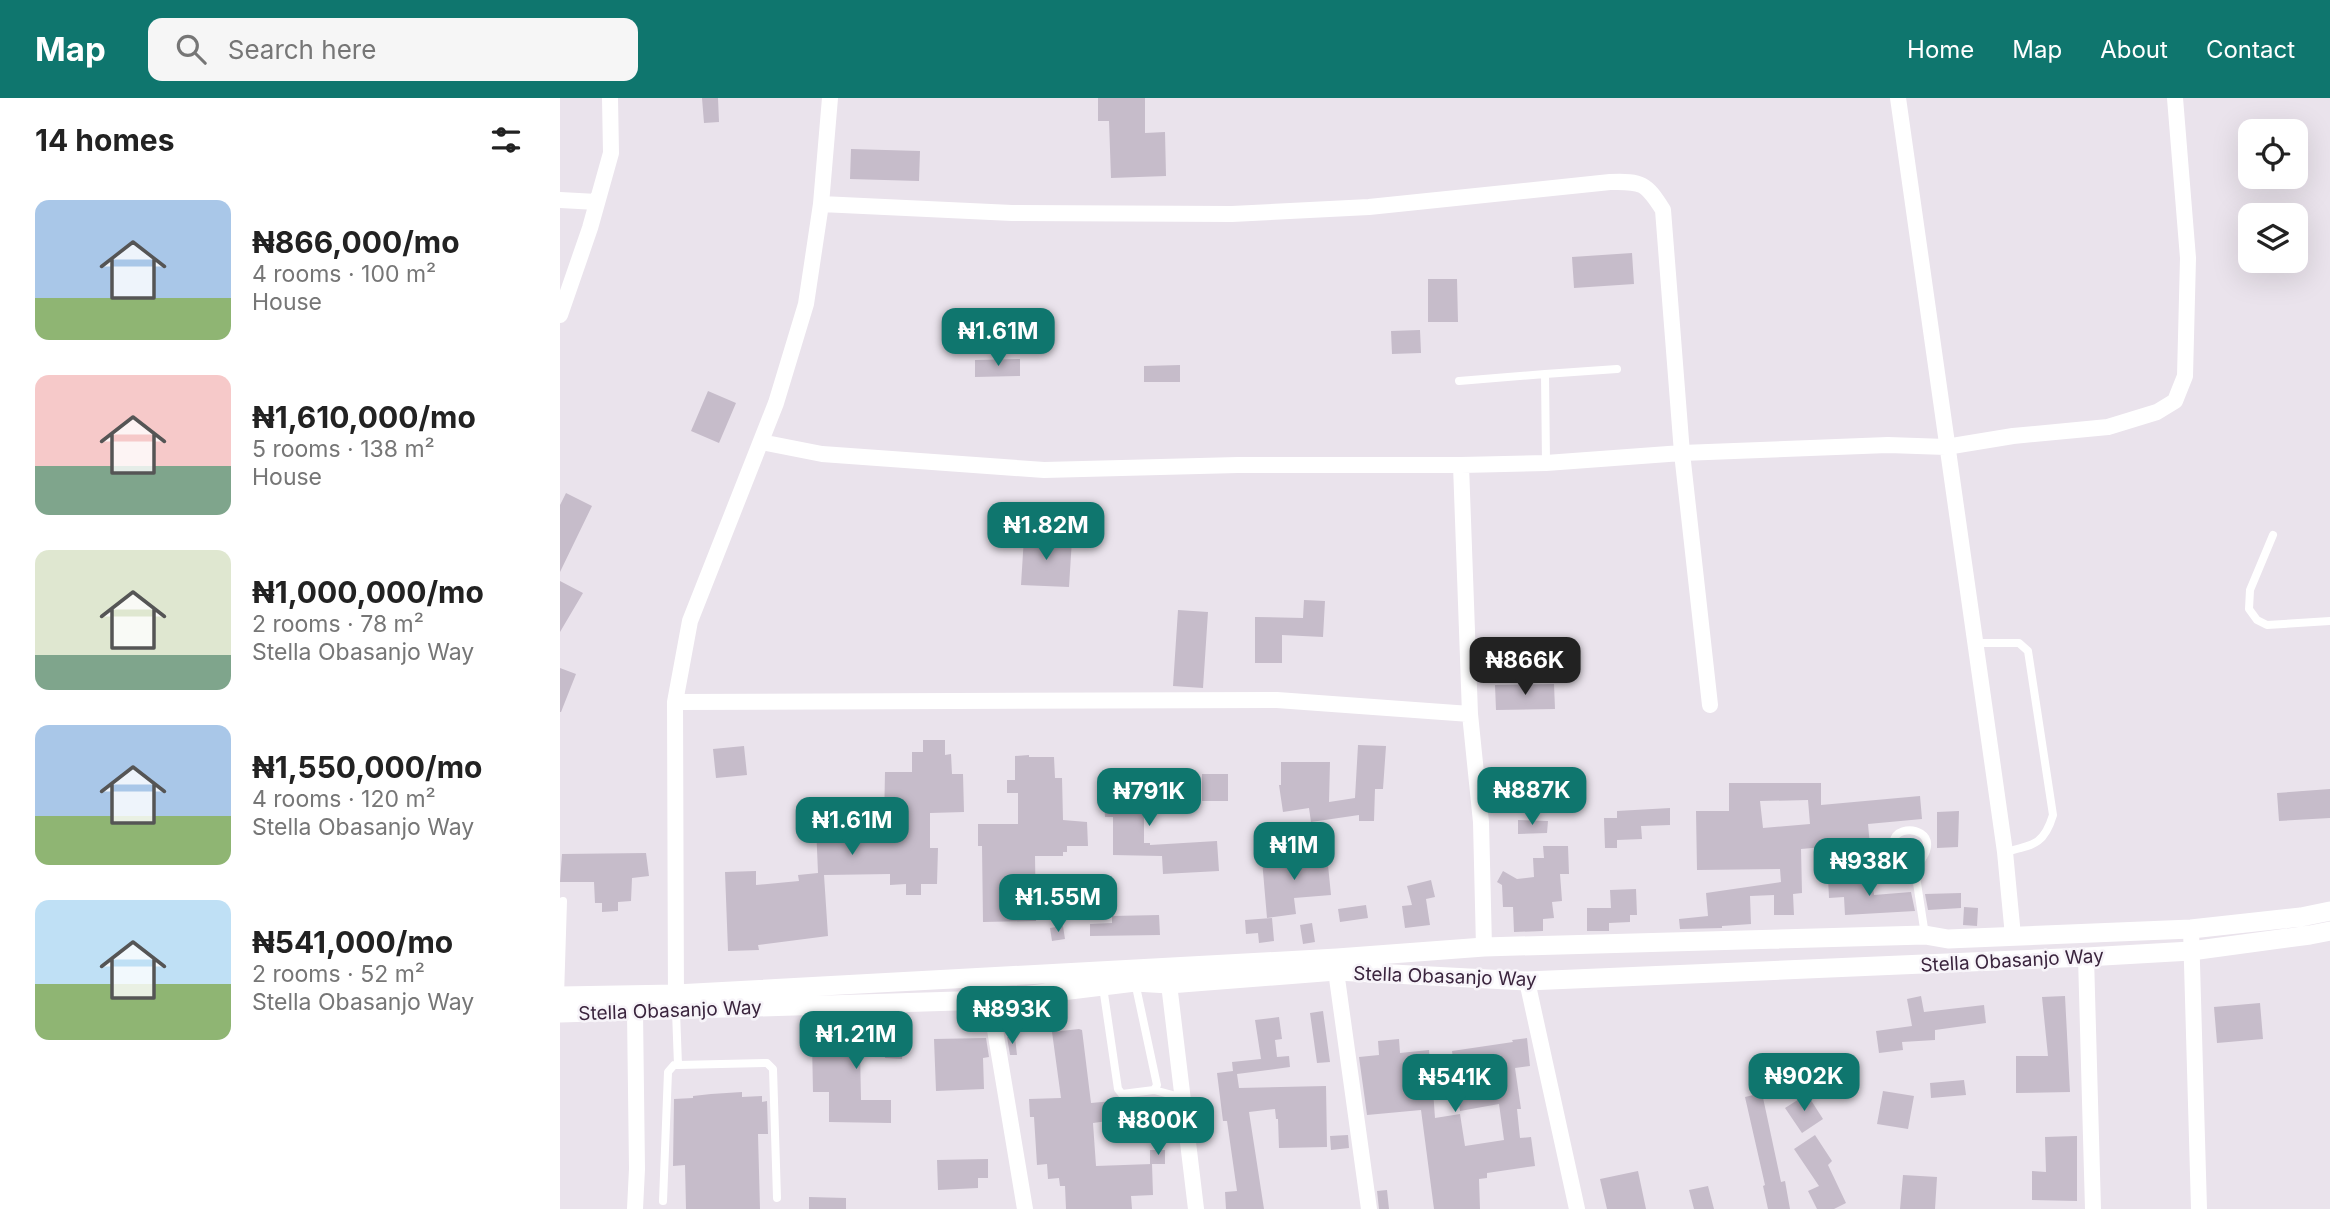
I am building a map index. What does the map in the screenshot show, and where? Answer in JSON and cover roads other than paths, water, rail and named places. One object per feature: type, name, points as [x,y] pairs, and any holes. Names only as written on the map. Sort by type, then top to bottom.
[{"type":"street","points":[[560,316],[611,153],[610,98]]},
{"type":"street","points":[[676,1002],[675,702],[690,621],[776,403],[806,304],[821,204],[830,98]]},
{"type":"street","points":[[1898,98],[2005,852],[2013,936]]},
{"type":"street","points":[[761,442],[822,454],[1044,470],[1238,465],[1546,463],[1682,453],[1888,444],[1946,447],[2013,436],[2108,426],[2157,412],[2175,401],[2185,376],[2188,258],[2175,98]]},
{"type":"street","points":[[821,204],[1012,213],[1232,214],[1369,206],[1630,181],[1650,189],[1663,210],[1682,453],[1710,705]]},
{"type":"street","points":[[560,200],[597,202]]},
{"type":"street","points":[[1461,465],[1470,714],[1481,822],[1485,947]]},
{"type":"street","points":[[675,702],[1277,700],[1470,714]]},
{"type":"street","points":[[560,996],[676,1002],[1119,980],[1337,958],[1485,947],[1925,935],[1948,939],[2191,929],[2301,917],[2330,911]]},
{"type":"street","points":[[2191,929],[2199,1209]]},
{"type":"street","name":"Stella Obasanjo Way","points":[[560,1013],[635,1012],[676,1002],[990,1000],[1119,980],[1169,984],[1336,971],[1527,981],[2086,957],[2191,951],[2330,931]]},
{"type":"street","points":[[2086,957],[2093,1209]]},
{"type":"street","points":[[1336,971],[1368,1209]]},
{"type":"street","points":[[1527,981],[1577,1209]]},
{"type":"street","points":[[1169,984],[1196,1209]]},
{"type":"street","points":[[990,1000],[1025,1209]]},
{"type":"street","points":[[635,1012],[635,1209]]},
{"type":"lane","points":[[1459,381],[1617,369]]},
{"type":"lane","points":[[1545,374],[1546,463]]},
{"type":"lane","points":[[2273,535],[2250,590],[2249,609],[2257,620],[2267,625],[2330,621]]},
{"type":"lane","points":[[1975,643],[2019,643],[2028,651],[2053,815],[2048,831],[2036,845],[2005,852]]},
{"type":"lane","points":[[1914,870],[1927,845],[1920,833],[1908,830],[1895,838],[1894,849],[1899,858],[1914,870],[1925,935]]},
{"type":"lane","points":[[560,996],[564,901]]},
{"type":"lane","points":[[1119,980],[1157,1085],[1154,1090]]},
{"type":"lane","points":[[1119,980],[1118,1089],[1122,1094],[1154,1090],[1184,1098]]},
{"type":"lane","points":[[676,1002],[678,1065]]},
{"type":"lane","points":[[663,1201],[668,1072],[674,1065],[771,1065],[777,1198]]}]
